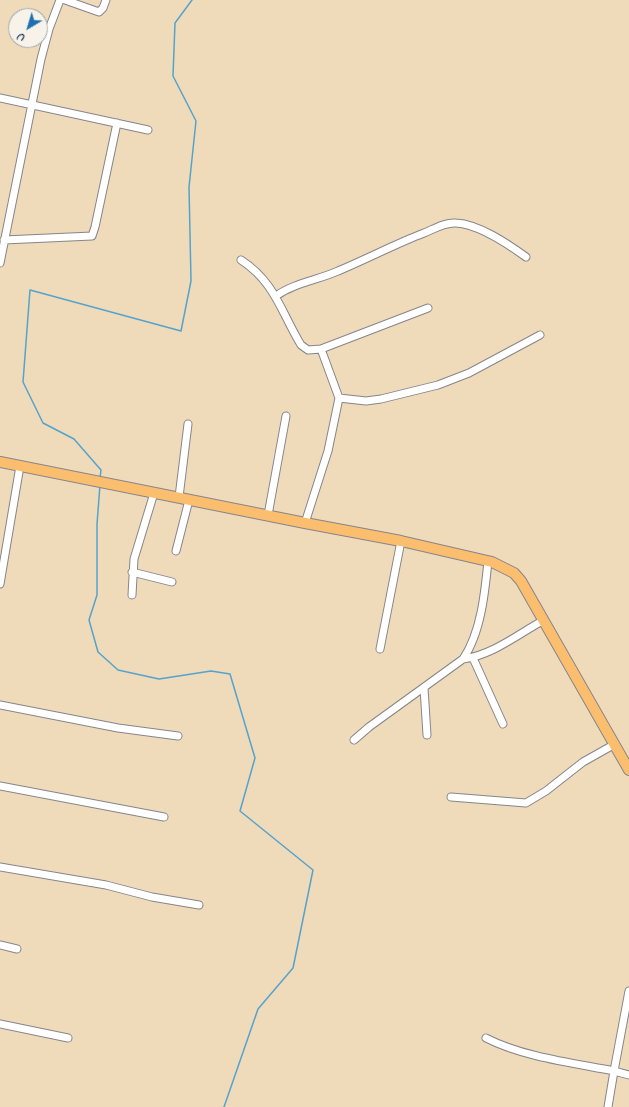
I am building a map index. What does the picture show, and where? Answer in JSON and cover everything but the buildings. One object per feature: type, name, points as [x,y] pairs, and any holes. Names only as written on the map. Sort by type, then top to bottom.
[{"type":"highway","points":[[0,462],[401,541],[504,566],[514,573],[544,620],[629,770]]},
{"type":"street","points":[[0,263],[47,36],[60,0]]},
{"type":"street","points":[[65,0],[99,12],[102,10],[106,0]]},
{"type":"street","points":[[0,98],[148,130]]},
{"type":"street","points":[[4,240],[88,236],[93,234],[117,123]]},
{"type":"street","points":[[276,296],[294,286],[338,272],[410,238],[452,223],[471,227],[493,236],[526,257]]},
{"type":"street","points":[[242,260],[260,273],[276,296],[302,347],[313,351],[428,308]]},
{"type":"street","points":[[339,398],[366,401],[381,399],[438,385],[469,373],[540,335]]},
{"type":"street","points":[[305,523],[328,451],[339,398],[321,349]]},
{"type":"street","points":[[268,515],[286,416]]},
{"type":"street","points":[[179,497],[188,424]]},
{"type":"street","points":[[0,584],[20,466]]},
{"type":"street","points":[[132,595],[132,572],[154,493]]},
{"type":"street","points":[[176,551],[190,500]]},
{"type":"street","points":[[380,649],[401,541]]},
{"type":"street","points":[[354,740],[369,727],[462,659],[472,645],[474,638],[483,602],[488,561]]},
{"type":"street","points":[[132,572],[172,582]]},
{"type":"street","points":[[462,659],[473,658],[496,648],[544,620]]},
{"type":"street","points":[[473,658],[503,724]]},
{"type":"street","points":[[424,688],[427,735]]},
{"type":"street","points":[[0,705],[118,728],[178,736]]},
{"type":"street","points":[[451,797],[526,803],[546,791],[583,762],[615,744]]},
{"type":"street","points":[[0,786],[164,817]]},
{"type":"street","points":[[0,867],[106,885],[152,897],[199,905]]},
{"type":"street","points":[[0,945],[17,949]]},
{"type":"street","points":[[608,1107],[629,994]]},
{"type":"street","points":[[0,1024],[68,1038]]},
{"type":"street","points":[[486,1038],[548,1058],[629,1075]]},
{"type":"waterway","points":[[100,478],[101,470],[74,439],[43,423],[23,382],[30,290],[181,331],[191,281],[189,187],[196,121],[173,76],[175,23],[192,0]]},
{"type":"waterway","points":[[100,485],[97,524],[97,595],[89,620],[98,652],[118,670],[159,679],[211,671],[230,674],[255,758],[240,811],[313,870],[293,968],[258,1009],[224,1107]]}]
